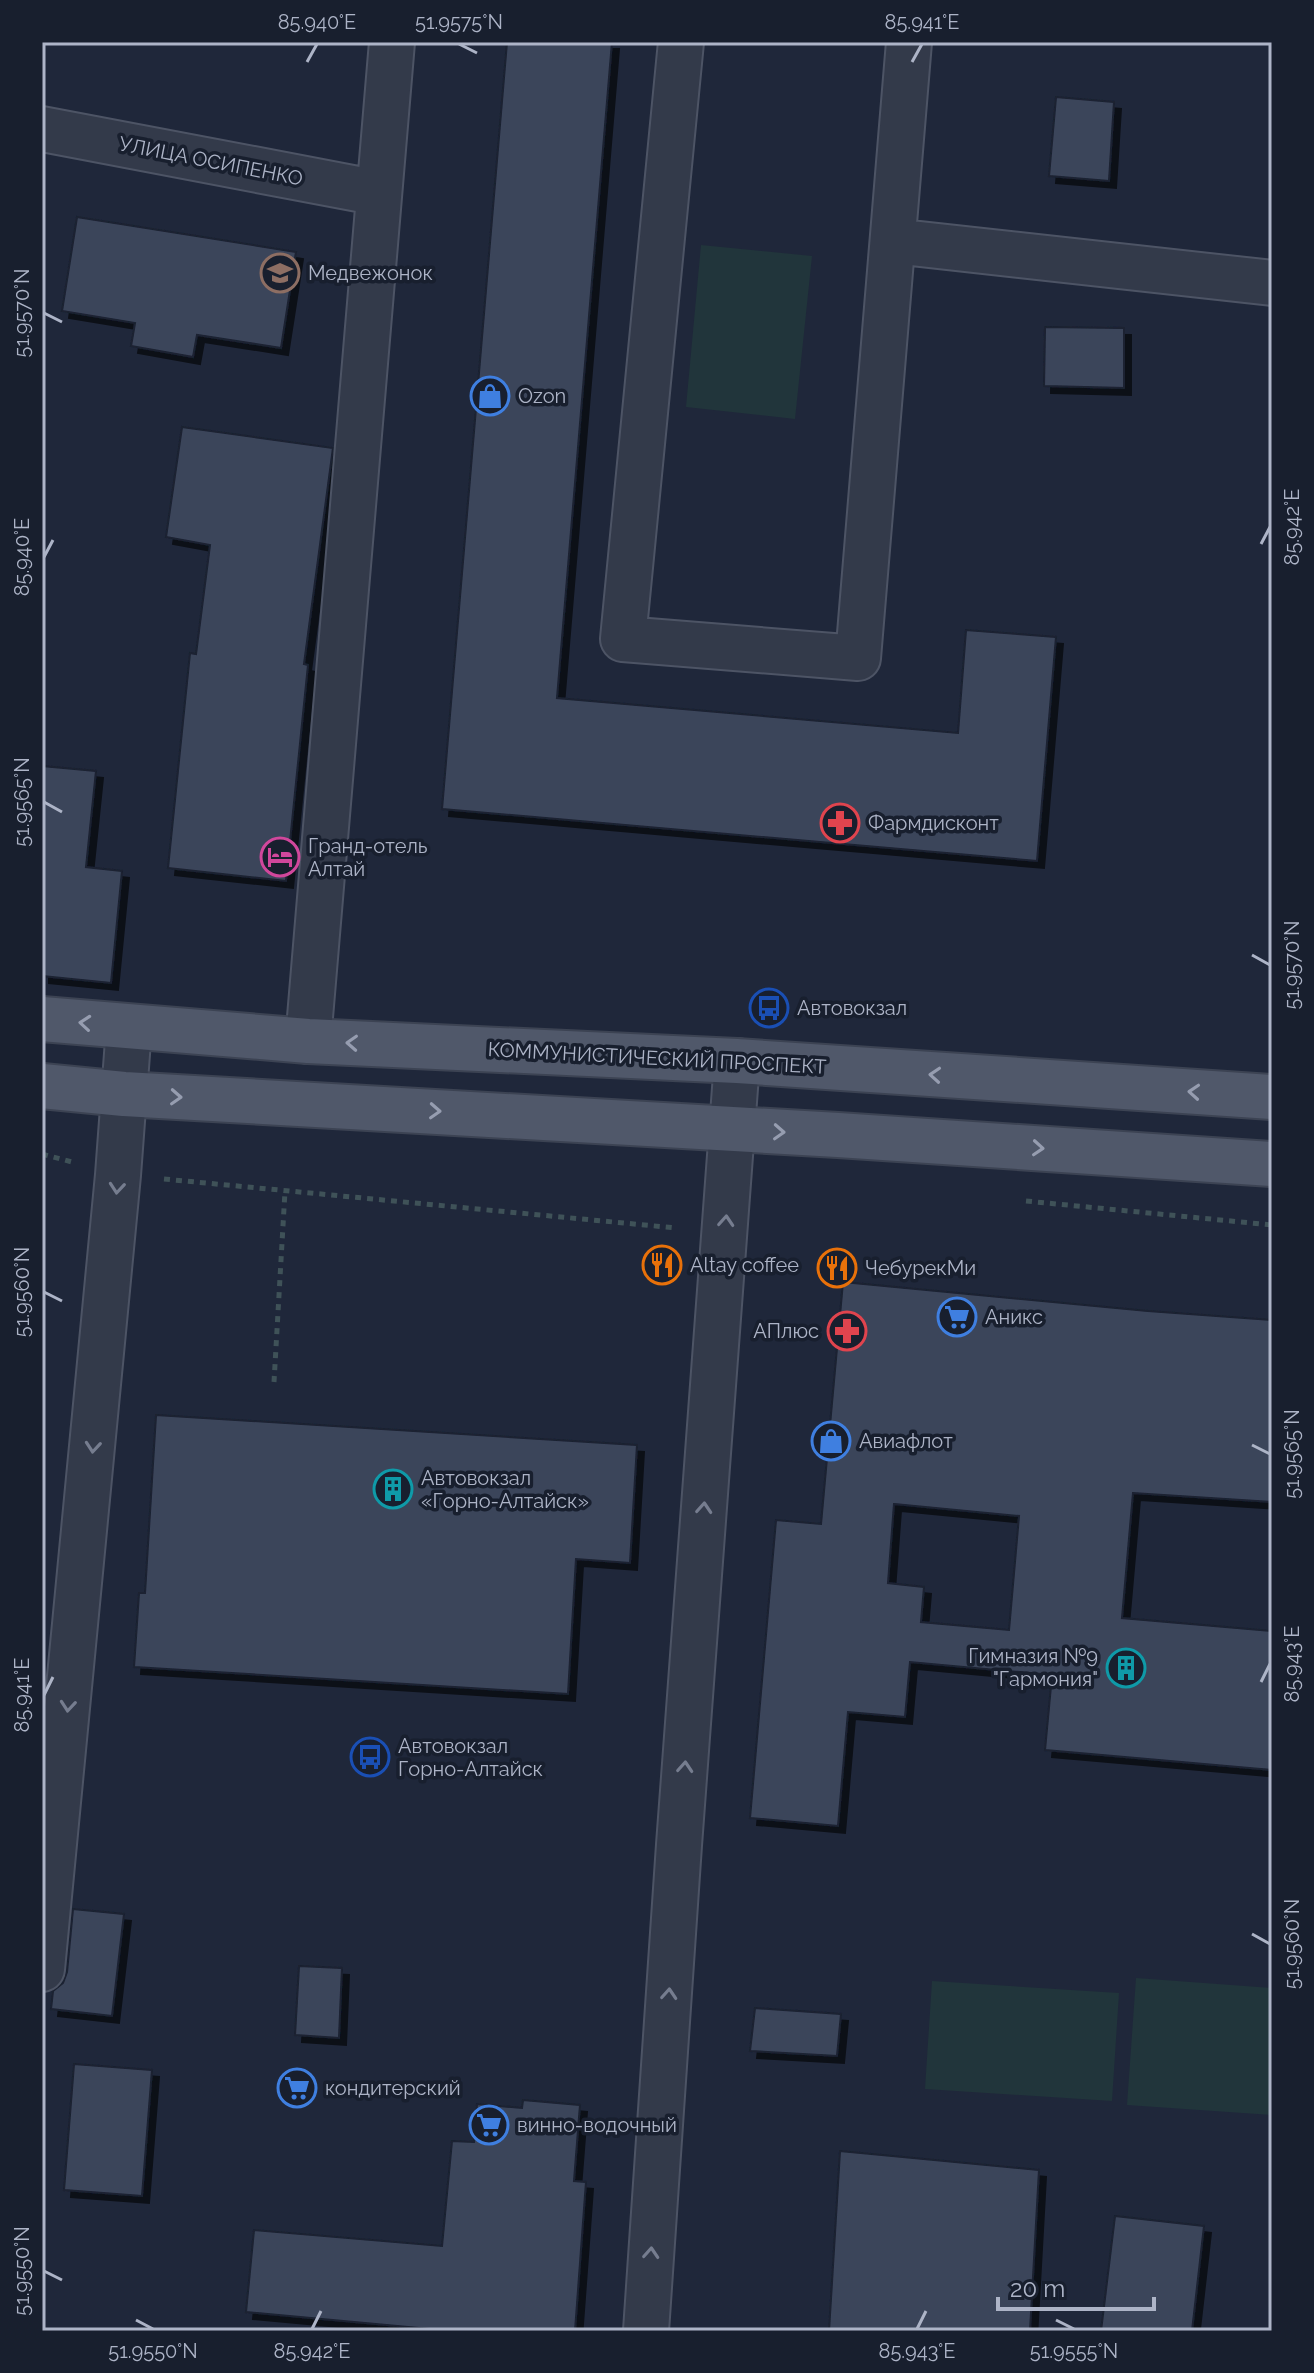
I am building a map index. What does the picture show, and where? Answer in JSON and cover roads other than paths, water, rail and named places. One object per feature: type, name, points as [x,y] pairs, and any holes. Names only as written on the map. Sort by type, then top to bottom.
[{"type":"main road","name":"КОММУНИСТИЧЕСКИЙ ПРОСПЕКТ","points":[[42,1019],[308,1041],[737,1061],[1272,1097]]},
{"type":"main road","points":[[42,1086],[124,1094],[1272,1164]]},
{"type":"street","points":[[308,1041],[392,42]]},
{"type":"street","points":[[681,42],[623,639],[858,658],[909,42]]},
{"type":"street","name":"УЛИЦА ОСИПЕНКО","points":[[42,129],[379,193]]},
{"type":"street","points":[[893,241],[1272,283]]},
{"type":"street","points":[[42,1969],[50,1800],[118,1175],[129,1027]]},
{"type":"street","points":[[646,2331],[737,1061]]},
{"type":"place","name":"Медвежонок","points":[[280,273]]},
{"type":"place","name":"Ozon","points":[[490,396]]},
{"type":"place","name":"Фармдисконт","points":[[840,823]]},
{"type":"place","name":"Гранд-отель Алтай","points":[[280,857]]},
{"type":"place","name":"Автовокзал","points":[[769,1008]]},
{"type":"place","name":"Altay coffee","points":[[662,1265]]},
{"type":"place","name":"ЧебурекМи","points":[[837,1268]]},
{"type":"place","name":"Аникс","points":[[957,1317]]},
{"type":"place","name":"АПлюс","points":[[847,1331]]},
{"type":"place","name":"Авиафлот","points":[[831,1441]]},
{"type":"place","name":"Автовокзал «Горно-Алтайск»","points":[[393,1489]]},
{"type":"place","name":"Гимназия №9 \"Гармония\"","points":[[1126,1668]]},
{"type":"place","name":"Автовокзал Горно-Алтайск","points":[[370,1757]]},
{"type":"place","name":"кондитерский","points":[[297,2088]]},
{"type":"place","name":"винно-водочный","points":[[489,2125]]}]
